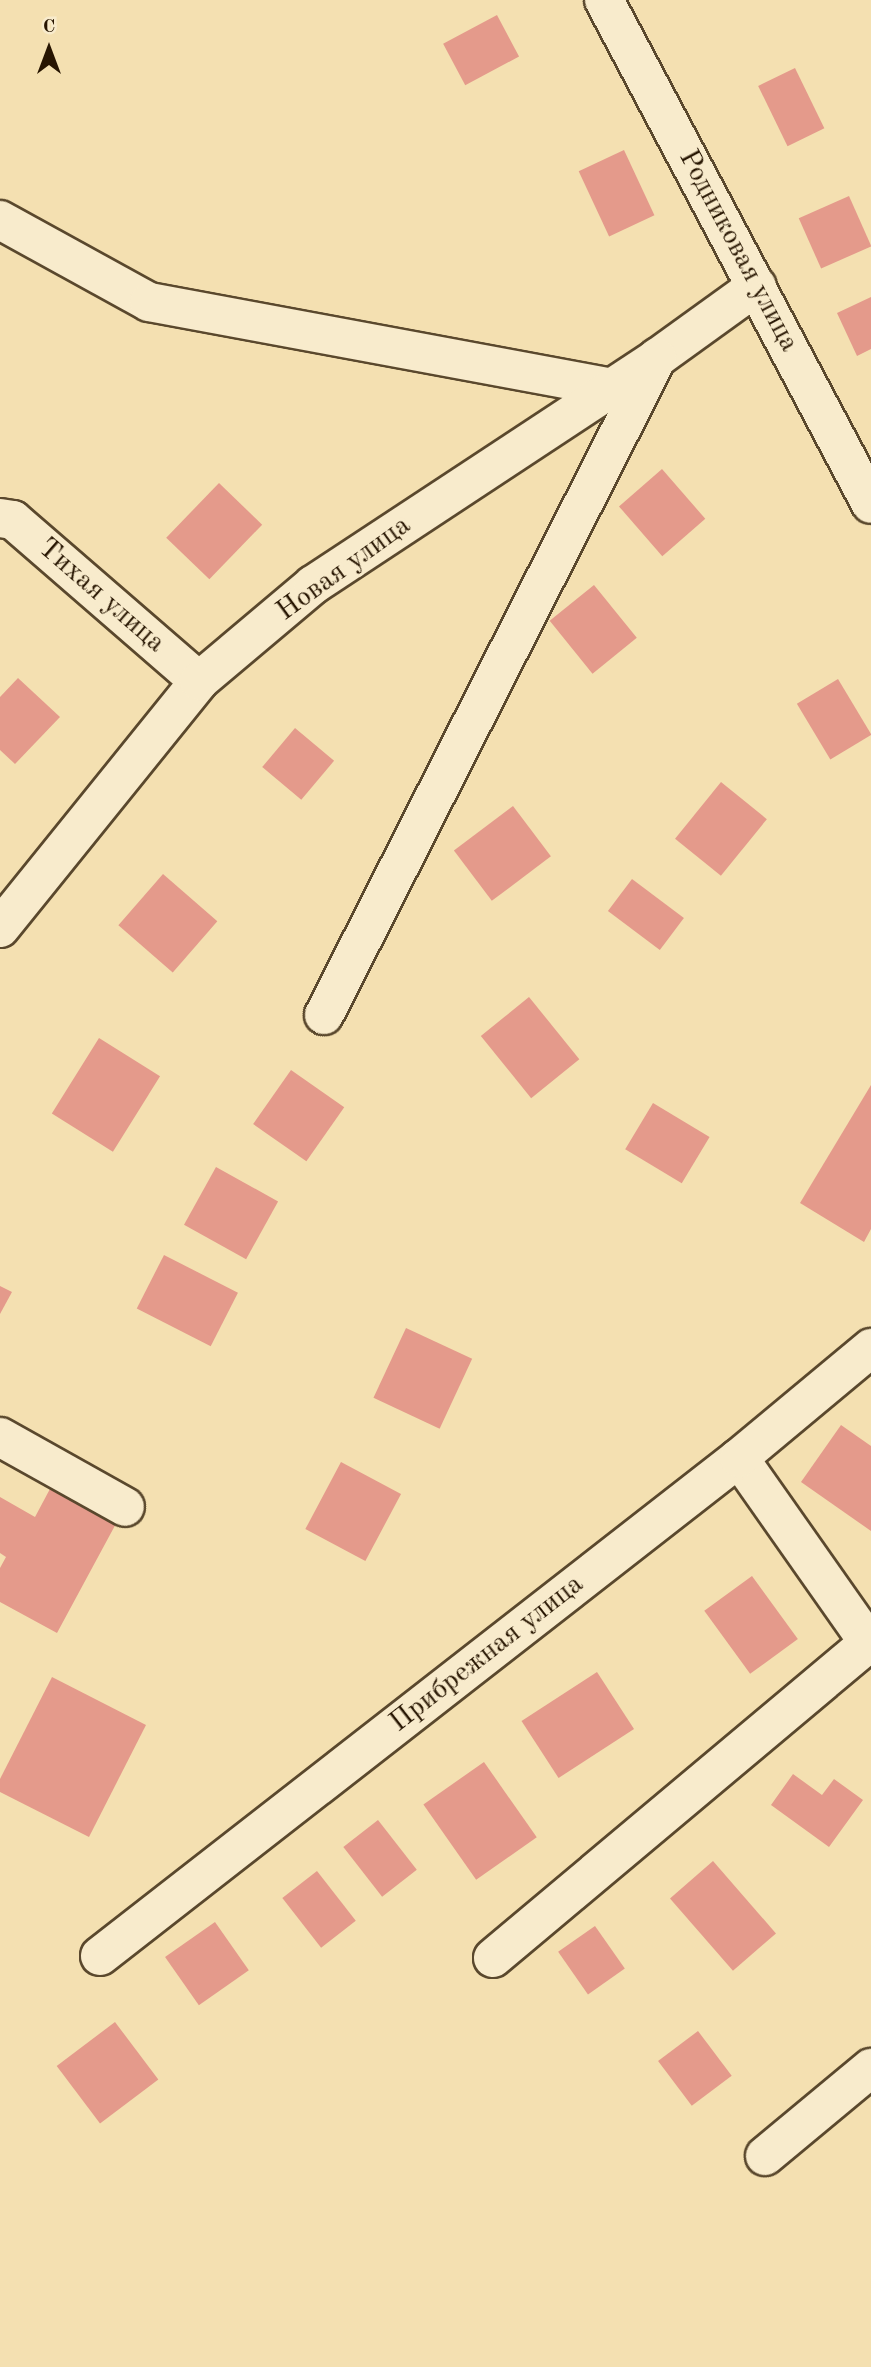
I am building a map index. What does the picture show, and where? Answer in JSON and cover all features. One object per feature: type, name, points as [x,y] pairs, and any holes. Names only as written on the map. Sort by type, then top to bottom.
[{"type":"street","name":"Родниковая улица","points":[[604,0],[871,504]]},
{"type":"street","points":[[0,220],[149,302],[611,388]]},
{"type":"street","name":"Новая улица","points":[[0,928],[199,681],[313,585],[657,358],[757,286]]},
{"type":"street","points":[[324,1015],[657,358]]},
{"type":"street","name":"Тихая улица","points":[[0,518],[13,520],[199,681]]},
{"type":"street","name":"Прибрежная улица","points":[[100,1956],[739,1458],[871,1348]]},
{"type":"street","points":[[0,1437],[125,1507]]},
{"type":"street","points":[[493,1958],[870,1645],[739,1458]]},
{"type":"street","points":[[765,2156],[871,2068]]},
{"type":"building","points":[[497,15],[519,56],[465,85],[443,44]]},
{"type":"building","points":[[795,68],[824,128],[788,146],[758,86]]},
{"type":"building","points":[[624,150],[654,215],[609,236],[579,171]]},
{"type":"building","points":[[849,196],[871,246],[821,269],[799,218]]},
{"type":"building","points":[[871,297],[871,349],[857,356],[837,313]]},
{"type":"building","points":[[662,469],[705,519],[662,556],[619,506]]},
{"type":"building","points":[[219,483],[262,525],[209,579],[166,538]]},
{"type":"building","points":[[594,585],[637,638],[592,674],[550,621]]},
{"type":"building","points":[[18,678],[60,717],[15,764],[0,750],[0,697]]},
{"type":"building","points":[[838,679],[871,735],[830,759],[797,704]]},
{"type":"building","points":[[295,728],[334,761],[301,800],[262,767]]},
{"type":"building","points":[[721,782],[767,819],[721,876],[675,839]]},
{"type":"building","points":[[513,806],[551,856],[492,901],[454,851]]},
{"type":"building","points":[[163,874],[217,921],[173,973],[118,925]]},
{"type":"building","points":[[632,879],[684,918],[660,950],[608,911]]},
{"type":"building","points":[[529,997],[579,1059],[531,1098],[481,1036]]},
{"type":"building","points":[[99,1038],[160,1076],[113,1152],[52,1113]]},
{"type":"building","points":[[291,1070],[344,1107],[306,1161],[253,1124]]},
{"type":"building","points":[[871,1085],[871,1229],[864,1242],[800,1203]]},
{"type":"building","points":[[653,1103],[710,1137],[682,1183],[625,1149]]},
{"type":"building","points":[[216,1167],[278,1201],[246,1259],[184,1225]]},
{"type":"building","points":[[164,1255],[238,1293],[211,1346],[137,1308]]},
{"type":"building","points":[[0,1286],[12,1292],[0,1314]]},
{"type":"building","points":[[406,1328],[472,1359],[440,1429],[373,1398]]},
{"type":"building","points":[[841,1425],[871,1446],[871,1531],[801,1482]]},
{"type":"building","points":[[341,1462],[401,1494],[365,1561],[305,1529]]},
{"type":"building","points":[[51,1487],[125,1507],[57,1633],[0,1602],[0,1568],[6,1557],[0,1553],[0,1497],[35,1517]]},
{"type":"building","points":[[752,1576],[798,1639],[750,1674],[704,1611]]},
{"type":"building","points":[[597,1672],[634,1729],[559,1778],[522,1721]]},
{"type":"building","points":[[52,1677],[146,1725],[89,1837],[0,1792],[0,1779]]},
{"type":"building","points":[[484,1762],[537,1837],[476,1880],[423,1804]]},
{"type":"building","points":[[793,1774],[822,1795],[834,1779],[863,1800],[829,1847],[771,1805]]},
{"type":"building","points":[[378,1820],[417,1870],[382,1897],[343,1847]]},
{"type":"building","points":[[713,1861],[776,1933],[733,1971],[670,1898]]},
{"type":"building","points":[[317,1871],[356,1921],[321,1948],[282,1898]]},
{"type":"building","points":[[215,1922],[249,1970],[199,2005],[165,1957]]},
{"type":"building","points":[[595,1926],[625,1969],[588,1994],[558,1952]]},
{"type":"building","points":[[115,2022],[158,2080],[100,2123],[57,2066]]},
{"type":"building","points":[[698,2031],[732,2076],[692,2106],[658,2061]]}]
